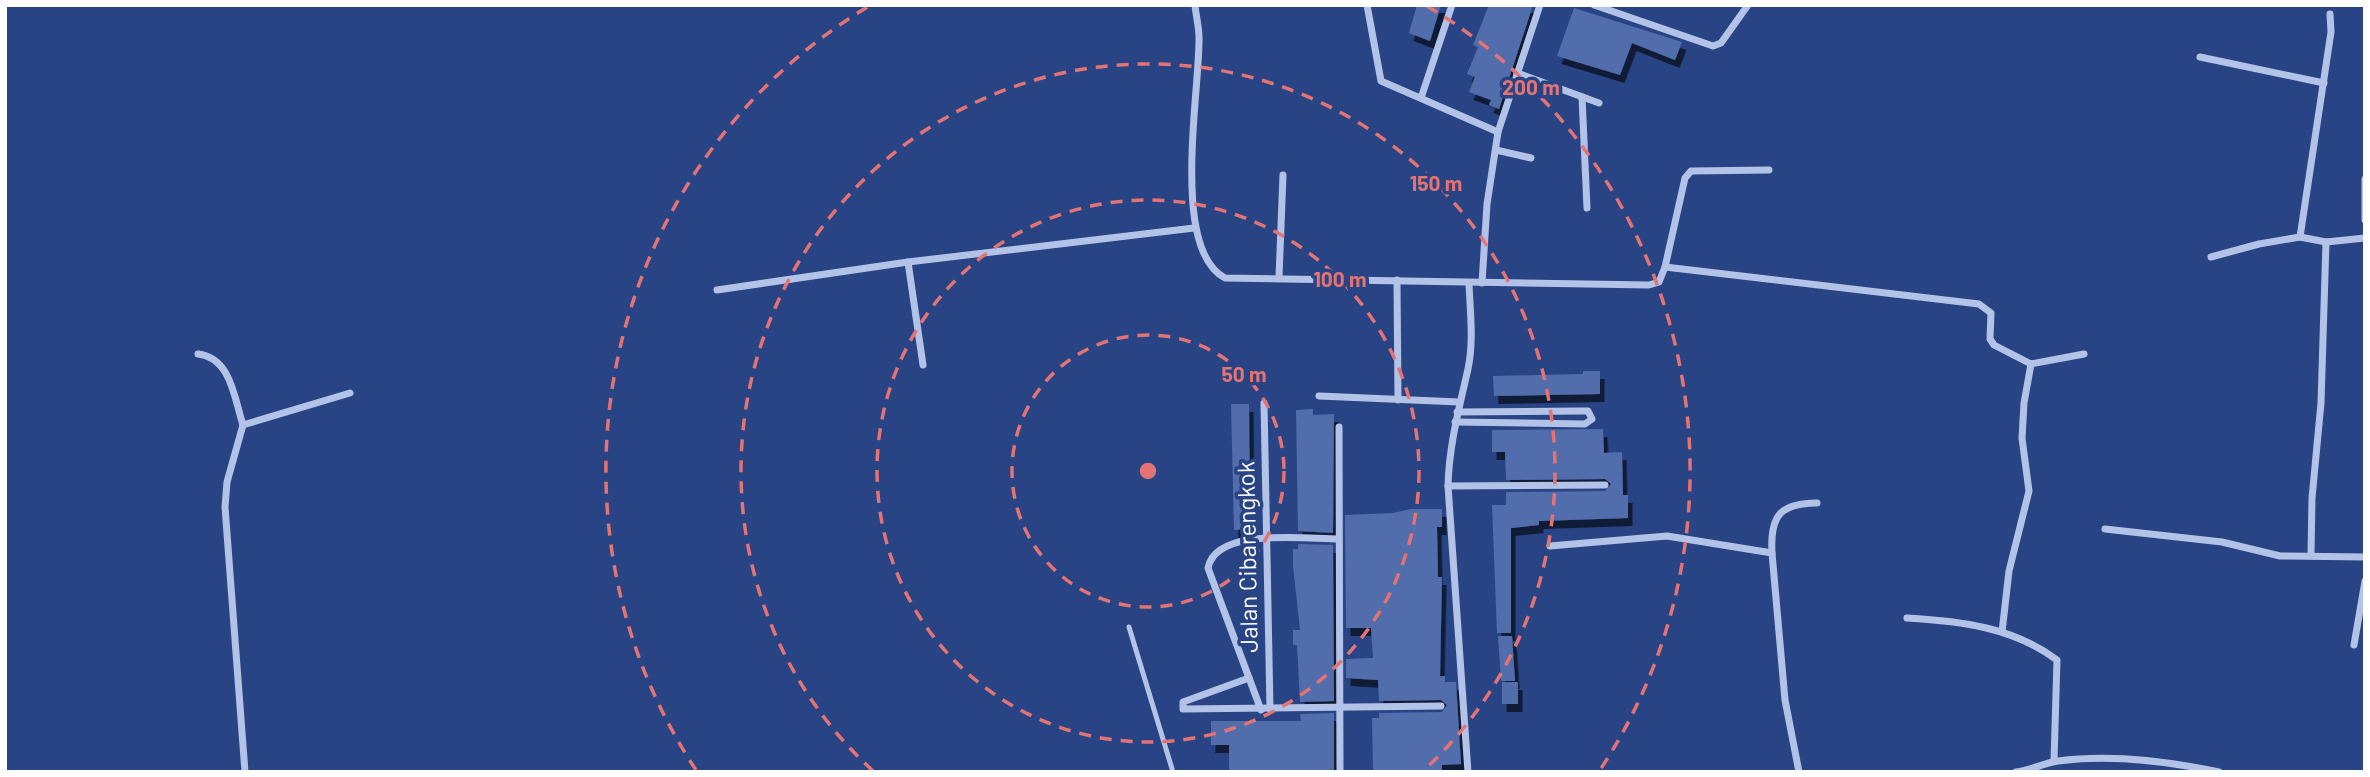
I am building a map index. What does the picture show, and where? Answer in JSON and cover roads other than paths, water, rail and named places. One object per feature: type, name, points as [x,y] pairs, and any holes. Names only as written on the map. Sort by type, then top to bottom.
[{"type":"street","points":[[1195,5],[1199,35],[1193,107],[1194,228],[1209,267],[1216,274],[1234,279],[1279,277],[1649,285],[1659,282],[1665,267],[1685,178],[1691,171],[1769,170]]},
{"type":"street","points":[[1367,5],[1381,81],[1498,132]]},
{"type":"street","points":[[1420,98],[1452,5]]},
{"type":"street","points":[[1482,283],[1487,204],[1498,132],[1540,5]]},
{"type":"street","points":[[1594,5],[1713,46],[1721,43],[1748,5]]},
{"type":"street","points":[[2300,237],[2331,32],[2330,14]]},
{"type":"street","points":[[2200,57],[2323,83]]},
{"type":"street","points":[[1517,73],[1599,103]]},
{"type":"street","points":[[1582,97],[1587,208]]},
{"type":"street","points":[[1496,150],[1531,158]]},
{"type":"street","points":[[1279,277],[1283,175]]},
{"type":"street","points":[[2365,178],[2365,220]]},
{"type":"street","points":[[717,290],[908,262],[1194,228]]},
{"type":"street","points":[[2211,257],[2300,237],[2326,242],[2365,238]]},
{"type":"street","points":[[2311,555],[2312,498],[2321,402],[2326,242]]},
{"type":"street","points":[[908,262],[923,365]]},
{"type":"street","points":[[1665,267],[1979,303],[1990,313],[1990,339],[1994,345],[2031,364],[2084,354]]},
{"type":"street","points":[[1397,280],[1398,400]]},
{"type":"street","points":[[1468,772],[1448,486],[1449,446],[1468,369],[1471,337],[1469,283]]},
{"type":"street","points":[[198,354],[212,356],[223,364],[243,425],[228,482],[225,508],[245,772]]},
{"type":"street","points":[[2002,632],[2009,570],[2029,491],[2022,438],[2031,364]]},
{"type":"street","points":[[243,425],[350,393]]},
{"type":"street","points":[[1319,396],[1459,402]]},
{"type":"street","name":"Jalan Cibarengkok","points":[[1264,403],[1270,709]]},
{"type":"street","points":[[1455,422],[1585,424],[1592,419],[1588,411],[1457,412]]},
{"type":"street","points":[[1339,428],[1340,772]]},
{"type":"street","points":[[1448,486],[1605,485]]},
{"type":"street","points":[[1799,772],[1785,700],[1771,532],[1776,519],[1785,508],[1798,503],[1817,503]]},
{"type":"street","points":[[2105,529],[2222,542],[2280,556],[2365,557]]},
{"type":"street","points":[[1550,546],[1667,536],[1772,553]]},
{"type":"street","points":[[1261,709],[1208,568],[1215,552],[1242,540],[1338,539]]},
{"type":"street","points":[[2354,645],[2365,581]]},
{"type":"street","points":[[1907,618],[1952,620],[2002,632],[2037,645],[2057,660],[2054,761]]},
{"type":"street","points":[[1249,678],[1184,702],[1183,709],[1441,706]]},
{"type":"street","points":[[2016,772],[2030,771],[2054,761],[2095,758],[2149,761],[2219,772]]},
{"type":"lane","points":[[1129,627],[1173,772]]}]
